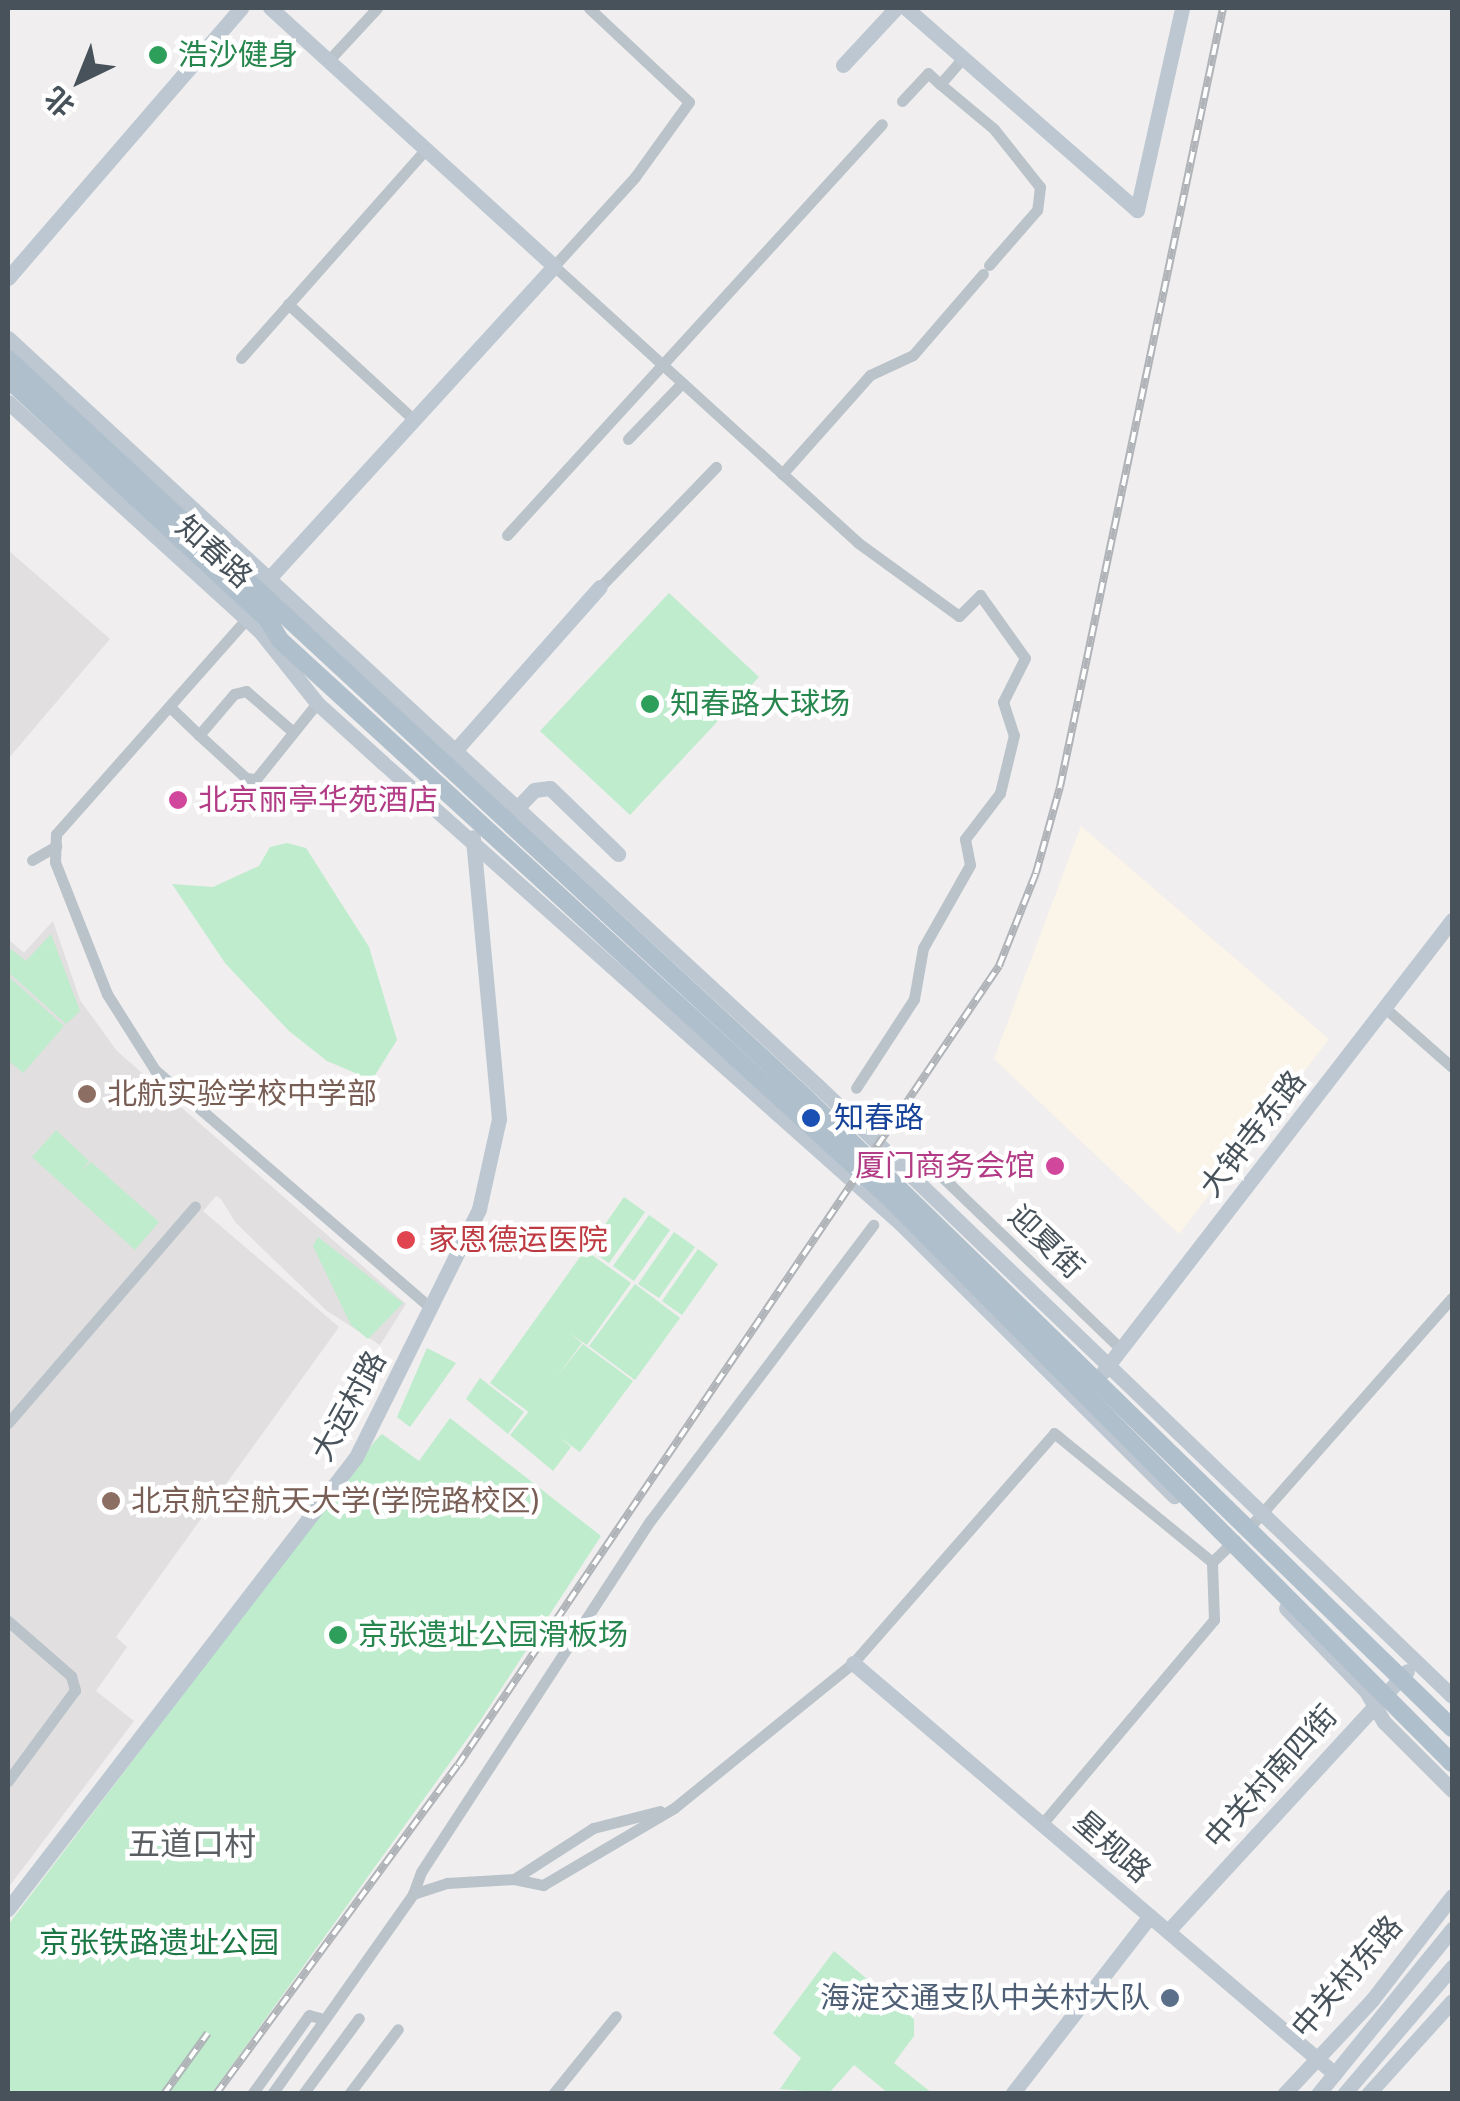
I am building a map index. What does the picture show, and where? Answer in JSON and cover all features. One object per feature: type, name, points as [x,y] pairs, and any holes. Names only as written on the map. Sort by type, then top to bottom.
[{"type":"main road","name":"知春路","points":[[8,360],[264,584],[286,623],[807,1099],[1091,1385],[1318,1625],[1380,1700],[1452,1764]]},
{"type":"main road","name":"知春路","points":[[8,379],[478,831],[816,1129],[1091,1385]]},
{"type":"main road","name":"知春路","points":[[1236,1539],[1400,1677],[1452,1728]]},
{"type":"street","points":[[8,278],[241,8]]},
{"type":"street","points":[[270,8],[857,542],[959,616],[980,596],[1025,658],[1004,702],[1014,735],[1000,793],[965,840],[970,865],[923,948],[914,1000],[856,1088]]},
{"type":"street","points":[[328,61],[378,8]]},
{"type":"street","points":[[431,1308],[155,1070],[107,994],[55,862],[56,834],[251,614],[264,584],[634,177],[690,102],[589,8]]},
{"type":"street","points":[[843,64],[896,8]]},
{"type":"street","points":[[906,8],[1137,210],[1182,8]]},
{"type":"street","points":[[940,84],[962,59]]},
{"type":"street","points":[[782,474],[860,385],[913,355],[1036,210],[1040,187],[994,129],[928,73],[902,101]]},
{"type":"street","points":[[508,535],[882,124]]},
{"type":"street","points":[[240,358],[426,150]]},
{"type":"street","points":[[288,304],[414,420]]},
{"type":"street","name":"知春路","points":[[8,338],[264,584],[452,754],[518,807],[1091,1385],[1236,1539],[1296,1617],[1380,1700],[1452,1790]]},
{"type":"street","points":[[628,438],[682,383]]},
{"type":"street","name":"知春路","points":[[8,402],[251,614],[317,702],[478,831]]},
{"type":"street","points":[[452,754],[600,587],[716,468]]},
{"type":"street","points":[[199,736],[234,694],[246,692],[292,731]]},
{"type":"street","points":[[170,707],[246,778],[256,779],[317,702]]},
{"type":"street","points":[[504,822],[534,790],[550,788],[618,854]]},
{"type":"street","name":"大运村路","points":[[8,1909],[356,1458],[479,1209],[499,1119],[478,831]]},
{"type":"street","points":[[32,860],[56,846]]},
{"type":"street","name":"大钟寺东路","points":[[1091,1385],[1452,920]]},
{"type":"street","points":[[1385,1008],[1452,1068]]},
{"type":"street","name":"迎夏街","points":[[936,1171],[1121,1350]]},
{"type":"street","points":[[8,1423],[195,1206]]},
{"type":"street","points":[[272,2094],[413,1894],[421,1872],[650,1521],[873,1225]]},
{"type":"street","points":[[1042,1824],[1214,1620],[1212,1562],[1263,1514],[1452,1298]]},
{"type":"street","name":"知春路","points":[[1091,1385],[1263,1514],[1452,1696]]},
{"type":"street","points":[[413,1894],[448,1883],[514,1879],[543,1885],[674,1808],[853,1663],[1054,1432],[1212,1562]]},
{"type":"street","points":[[1296,1617],[1318,1625]]},
{"type":"street","points":[[8,1621],[71,1676],[73,1697],[8,1781]]},
{"type":"street","name":"中关村南四街","points":[[1168,1931],[1416,1660]]},
{"type":"street","name":"星规路","points":[[853,1663],[1335,2074]]},
{"type":"street","points":[[514,1879],[593,1828],[674,1808]]},
{"type":"street","name":"中关村东路","points":[[1284,2094],[1372,2000],[1452,1896]]},
{"type":"street","points":[[1012,2094],[1150,1916]]},
{"type":"street","name":"中关村东路","points":[[1318,2094],[1452,1929]]},
{"type":"street","points":[[1344,2094],[1452,1967]]},
{"type":"street","points":[[1368,2094],[1452,2002]]},
{"type":"street","points":[[253,2093],[308,2015],[323,2019]]},
{"type":"street","points":[[553,2094],[616,2016]]},
{"type":"street","points":[[304,2094],[359,2018]]},
{"type":"street","points":[[349,2094],[398,2029]]},
{"type":"shaded area","points":[[8,550],[110,639],[8,759]]},
{"type":"shaded area","points":[[1081,826],[1329,1039],[1179,1234],[994,1059]]},
{"type":"shaded area","name":"北京航空航天大学(学院路校区)","points":[[53,921],[80,1000],[117,1051],[406,1304],[380,1345],[327,1311],[236,1223],[221,1199],[216,1196],[203,1211],[339,1327],[116,1637],[127,1647],[96,1691],[134,1721],[8,1888],[8,939],[24,953]]},
{"type":"green space","name":"知春路大球场","points":[[669,593],[759,677],[630,815],[540,731]]},
{"type":"green space","points":[[287,843],[306,848],[369,947],[397,1040],[372,1080],[327,1061],[289,1031],[225,963],[172,884],[213,887],[259,866],[270,847]]},
{"type":"green space","points":[[51,934],[80,1011],[66,1024],[8,972],[8,947],[26,961]]},
{"type":"green space","points":[[8,976],[64,1026],[23,1073],[8,1060]]},
{"type":"green space","points":[[56,1130],[89,1161],[81,1171],[91,1162],[159,1222],[135,1250],[32,1157]]},
{"type":"green space","points":[[624,1197],[645,1212],[609,1263],[588,1249]]},
{"type":"green space","points":[[649,1215],[670,1230],[634,1281],[613,1266]]},
{"type":"green space","points":[[674,1232],[695,1247],[659,1298],[638,1284]]},
{"type":"green space","points":[[318,1237],[403,1303],[368,1339],[351,1325],[313,1246]]},
{"type":"green space","points":[[698,1249],[718,1264],[682,1315],[662,1301]]},
{"type":"green space","points":[[585,1250],[631,1283],[587,1345],[569,1333],[582,1343],[530,1413],[490,1383]]},
{"type":"green space","points":[[635,1284],[680,1318],[635,1380],[589,1346]]},
{"type":"green space","points":[[583,1344],[633,1381],[580,1452],[559,1437],[571,1447],[553,1471],[510,1435]]},
{"type":"green space","points":[[427,1348],[456,1363],[410,1427],[397,1417]]},
{"type":"green space","points":[[480,1378],[524,1412],[508,1434],[466,1399]]},
{"type":"green space","name":"京张铁路遗址公园","points":[[450,1418],[601,1536],[480,1721],[212,2093],[8,2093],[8,1925],[375,1441],[382,1434],[419,1461]]},
{"type":"green space","points":[[834,1951],[914,2019],[914,2036],[894,2063],[932,2093],[888,2093],[854,2065],[829,2093],[780,2089],[801,2058],[773,2033]]},
{"type":"railway","points":[[216,2094],[458,1765],[999,966],[1036,873],[1060,787],[1223,8]]},
{"type":"railway","points":[[164,2094],[208,2033]]},
{"type":"place","name":"浩沙健身","points":[[158,55]]},
{"type":"place","name":"知春路大球场","points":[[650,704]]},
{"type":"place","name":"北京丽亭华苑酒店","points":[[178,800]]},
{"type":"place","name":"北航实验学校中学部","points":[[87,1094]]},
{"type":"place","name":"知春路","points":[[811,1118]]},
{"type":"place","name":"厦门商务会馆","points":[[1055,1166]]},
{"type":"place","name":"家恩德运医院","points":[[406,1240]]},
{"type":"place","name":"北京航空航天大学(学院路校区)","points":[[111,1501]]},
{"type":"place","name":"京张遗址公园滑板场","points":[[338,1635]]},
{"type":"place","name":"海淀交通支队中关村大队","points":[[1170,1998]]},
{"type":"district","name":"五道口村","points":[[192,1844]]}]
